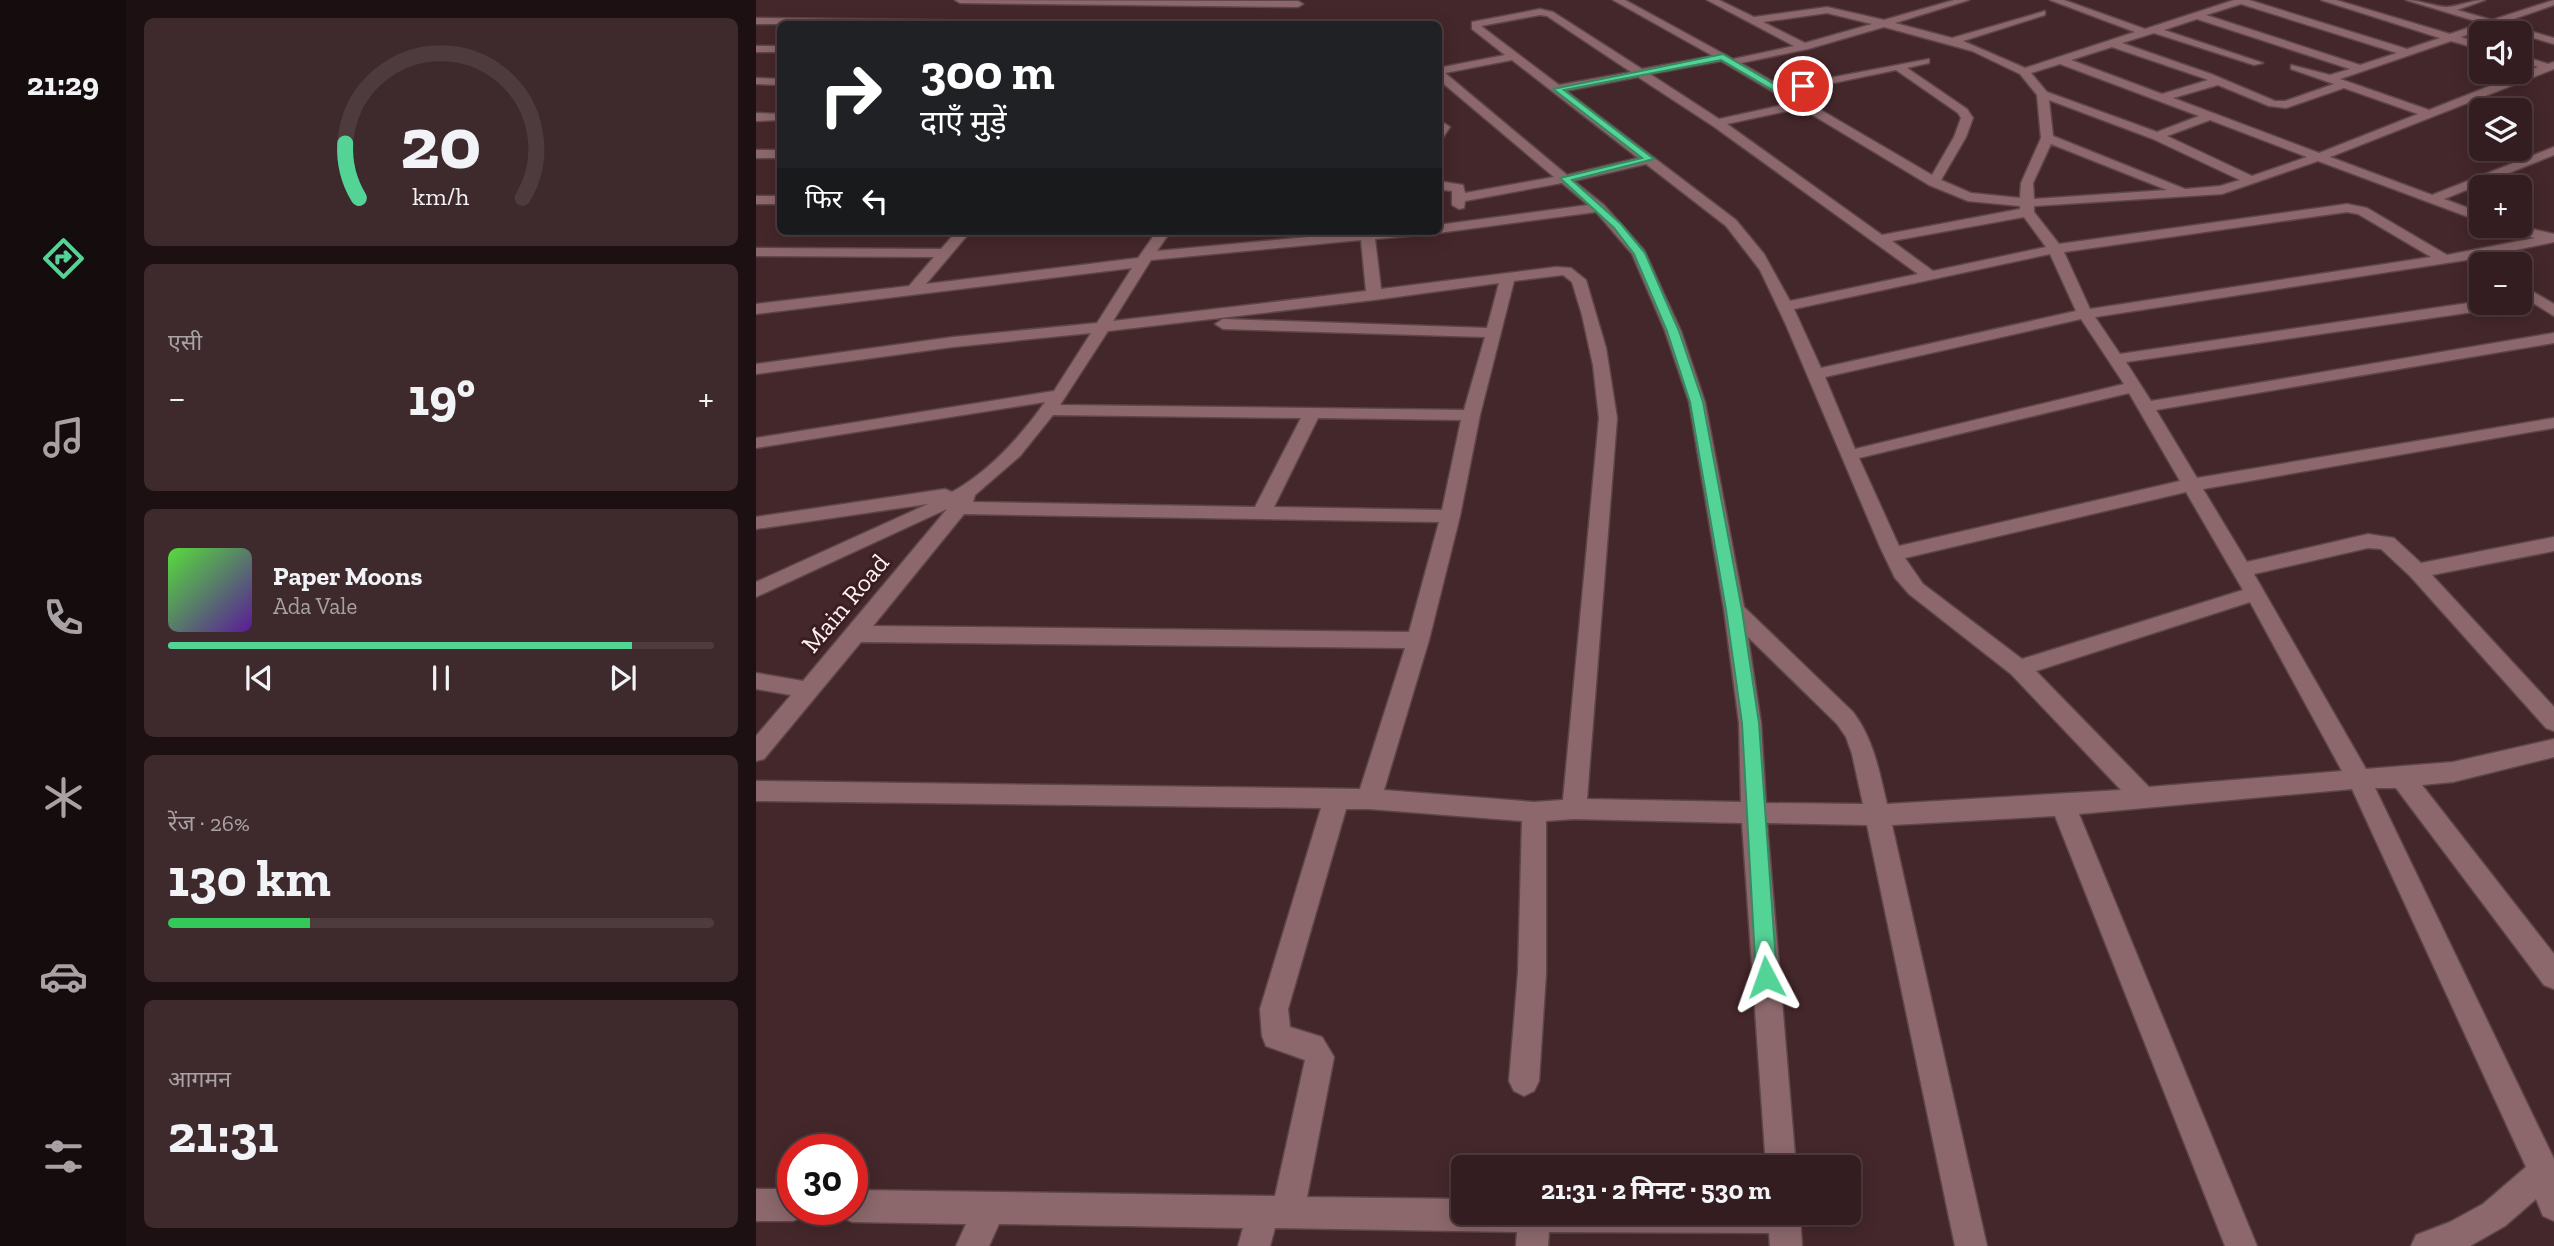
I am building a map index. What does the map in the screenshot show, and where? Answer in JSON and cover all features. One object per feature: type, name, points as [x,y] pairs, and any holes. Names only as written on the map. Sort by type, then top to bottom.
[{"type":"street","points":[[960,0],[1299,2],[1295,18]]},
{"type":"street","points":[[1618,0],[1727,60],[1934,182],[1968,197],[2026,207]]},
{"type":"street","points":[[1557,89],[1804,47],[1964,0]]},
{"type":"street","points":[[2055,0],[2258,63]]},
{"type":"street","points":[[2200,0],[2222,7]]},
{"type":"street","points":[[2024,72],[2242,0],[2406,52]]},
{"type":"street","points":[[2326,0],[2469,43]]},
{"type":"street","points":[[2411,0],[2485,21]]},
{"type":"street","points":[[2447,10],[2480,0]]},
{"type":"street","points":[[1719,1],[1804,47]]},
{"type":"street","points":[[2498,21],[2554,2]]},
{"type":"street","points":[[1755,20],[1827,10],[1954,41],[2024,72],[2043,94],[2157,136],[2251,180]]},
{"type":"street","points":[[1928,274],[1717,123],[1546,12],[1476,24],[1476,27],[1731,222],[1747,238],[1769,272],[1786,306],[1902,573],[1916,589],[2020,668],[2144,797]]},
{"type":"street","points":[[1954,41],[2042,13]]},
{"type":"street","points":[[2195,15],[2359,68]]},
{"type":"street","points":[[756,21],[777,21]]},
{"type":"street","points":[[2330,79],[2469,31]]},
{"type":"street","points":[[2532,35],[2554,41]]},
{"type":"street","points":[[2111,43],[2280,106],[2344,84]]},
{"type":"street","points":[[756,49],[777,49]]},
{"type":"street","points":[[1442,71],[1515,56]]},
{"type":"street","points":[[2060,60],[2469,213]]},
{"type":"street","points":[[1779,91],[1925,61]]},
{"type":"street","points":[[2532,61],[2551,66]]},
{"type":"street","points":[[1882,239],[2026,207],[2222,190],[2321,156],[2551,66]]},
{"type":"street","points":[[1898,67],[1963,111],[1966,118],[1960,137],[1934,182]]},
{"type":"street","points":[[2295,67],[2429,114]]},
{"type":"street","points":[[1442,75],[1599,208],[1639,253],[1677,343],[1697,402],[1734,610],[1750,723],[1754,814],[1780,1155]]},
{"type":"street","points":[[2162,98],[2218,81]]},
{"type":"street","points":[[756,82],[777,82]]},
{"type":"street","points":[[2043,94],[2047,138],[2026,183],[2026,207],[2055,248],[2085,314],[2134,387],[2255,593],[2359,779],[2544,1172],[2554,1205]]},
{"type":"street","points":[[1717,123],[1802,104]]},
{"type":"street","points":[[2157,136],[2210,116]]},
{"type":"street","points":[[756,117],[777,117]]},
{"type":"street","points":[[2047,138],[2186,192]]},
{"type":"street","points":[[2432,199],[2554,150]]},
{"type":"street","points":[[756,154],[777,154]]},
{"type":"street","points":[[1458,198],[1649,159]]},
{"type":"street","points":[[1442,186],[1458,188],[1457,201],[1469,226]]},
{"type":"street","points":[[756,200],[777,200]]},
{"type":"street","points":[[1442,229],[1599,208]]},
{"type":"street","points":[[1786,306],[2055,248],[2190,232],[2352,208],[2362,211],[2444,259]]},
{"type":"street","points":[[2532,233],[2554,238]]},
{"type":"street","points":[[914,289],[960,235]]},
{"type":"street","points":[[756,590],[965,496],[987,477],[1054,403],[1143,259],[1161,235]]},
{"type":"street","points":[[756,309],[1143,259],[1378,235]]},
{"type":"street","points":[[1368,236],[1374,296]]},
{"type":"street","points":[[2487,252],[2554,238]]},
{"type":"street","points":[[756,252],[944,253]]},
{"type":"street","points":[[1815,374],[2085,314],[2469,256]]},
{"type":"street","points":[[756,369],[953,342],[1155,322],[1566,271],[1579,280],[1596,332],[1604,371],[1608,418],[1574,809]]},
{"type":"street","points":[[1369,799],[1418,640],[1450,516],[1471,415],[1507,278]]},
{"type":"street","points":[[2532,301],[2554,311]]},
{"type":"street","points":[[2116,359],[2469,308]]},
{"type":"street","points":[[1155,322],[1494,333]]},
{"type":"street","points":[[2144,407],[2554,338]]},
{"type":"street","points":[[1851,455],[2134,387]]},
{"type":"street","points":[[756,443],[1054,403],[1312,413],[1471,415]]},
{"type":"street","points":[[1261,514],[1312,413]]},
{"type":"street","points":[[1893,554],[2190,485],[2554,422]]},
{"type":"street","points":[[756,523],[965,496],[1261,514],[1450,516]]},
{"type":"street","name":"Main Road","points":[[756,752],[856,634],[965,496]]},
{"type":"street","points":[[2241,570],[2375,541],[2392,547],[2554,722]]},
{"type":"street","points":[[2417,571],[2552,547]]},
{"type":"street","points":[[2020,668],[2255,593]]},
{"type":"street","points":[[1734,610],[1845,718],[1856,733],[1864,754],[1971,1246]]},
{"type":"street","points":[[856,634],[1418,640]]},
{"type":"street","points":[[756,681],[808,690]]},
{"type":"street","points":[[756,792],[1369,799],[1534,812],[1574,809],[1877,815],[2063,805],[2359,779],[2402,778],[2453,772],[2554,748]]},
{"type":"street","points":[[2402,778],[2554,976]]},
{"type":"street","points":[[1254,1246],[1276,1212],[1320,1057],[1315,1048],[1306,1043],[1283,1040],[1276,1036],[1274,1009],[1336,800]]},
{"type":"street","points":[[2063,805],[2241,1246]]},
{"type":"street","points":[[1524,1081],[1532,973],[1534,812]]},
{"type":"street","points":[[2427,1246],[2458,1235],[2494,1215],[2544,1172]]},
{"type":"street","points":[[756,1205],[777,1205]]},
{"type":"street","points":[[868,1206],[1276,1212],[1533,1231],[1785,1225]]},
{"type":"street","points":[[972,1246],[990,1208]]},
{"type":"route","points":[[1766,977],[1750,723],[1734,610],[1697,402],[1673,331],[1639,253],[1618,226],[1565,178],[1649,159],[1557,89],[1723,57],[1779,91],[1803,86]]}]
